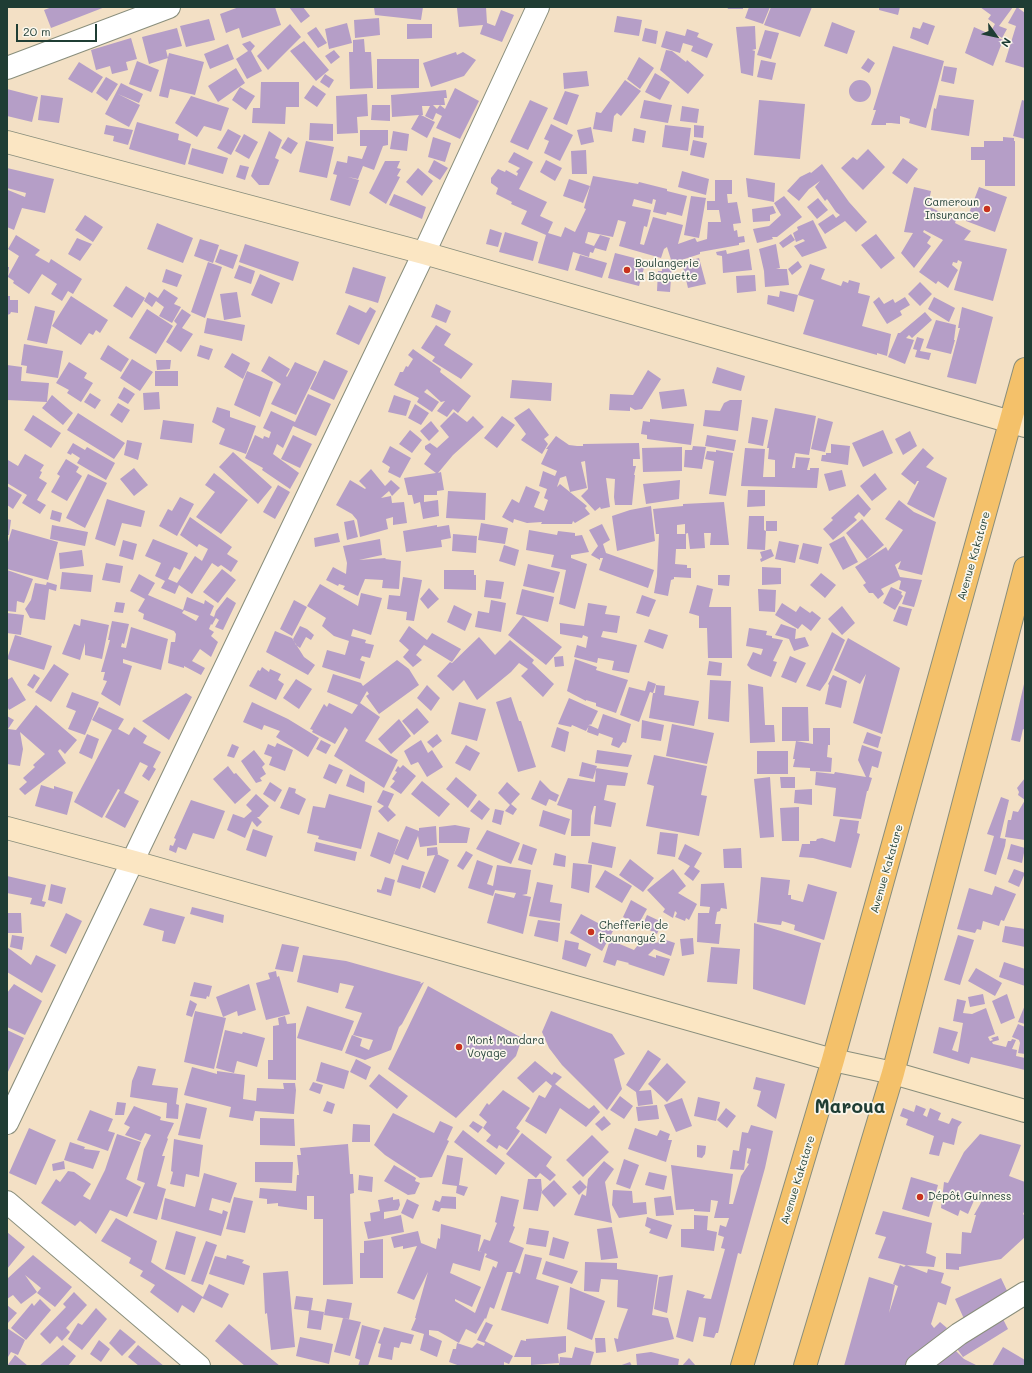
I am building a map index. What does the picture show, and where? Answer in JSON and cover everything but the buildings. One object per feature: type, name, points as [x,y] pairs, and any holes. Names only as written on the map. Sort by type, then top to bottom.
[{"type":"main road","points":[[7,142],[424,253],[1018,425]]},
{"type":"main road","name":"Avenue Kakatare","points":[[742,1366],[834,1060],[1018,425],[1025,369]]},
{"type":"main road","points":[[805,1366],[893,1073],[1025,568]]},
{"type":"main road","points":[[7,828],[134,862],[834,1060],[893,1073],[1025,1111]]},
{"type":"street","points":[[7,68],[169,7]]},
{"type":"street","points":[[7,1123],[134,862],[424,253],[538,7]]},
{"type":"street","points":[[7,1202],[199,1366]]},
{"type":"street","points":[[917,1366],[959,1334],[1025,1293]]},
{"type":"place","name":"Cameroun Insurance","points":[[987,209]]},
{"type":"place","name":"Boulangerie la Baguette","points":[[627,270]]},
{"type":"place","name":"Chefferie de Founangué 2","points":[[591,932]]},
{"type":"place","name":"Mont Mandara Voyage","points":[[459,1047]]},
{"type":"place","name":"Dépôt Guinness","points":[[920,1197]]},
{"type":"district","name":"Maroua","points":[[850,1107]]}]
